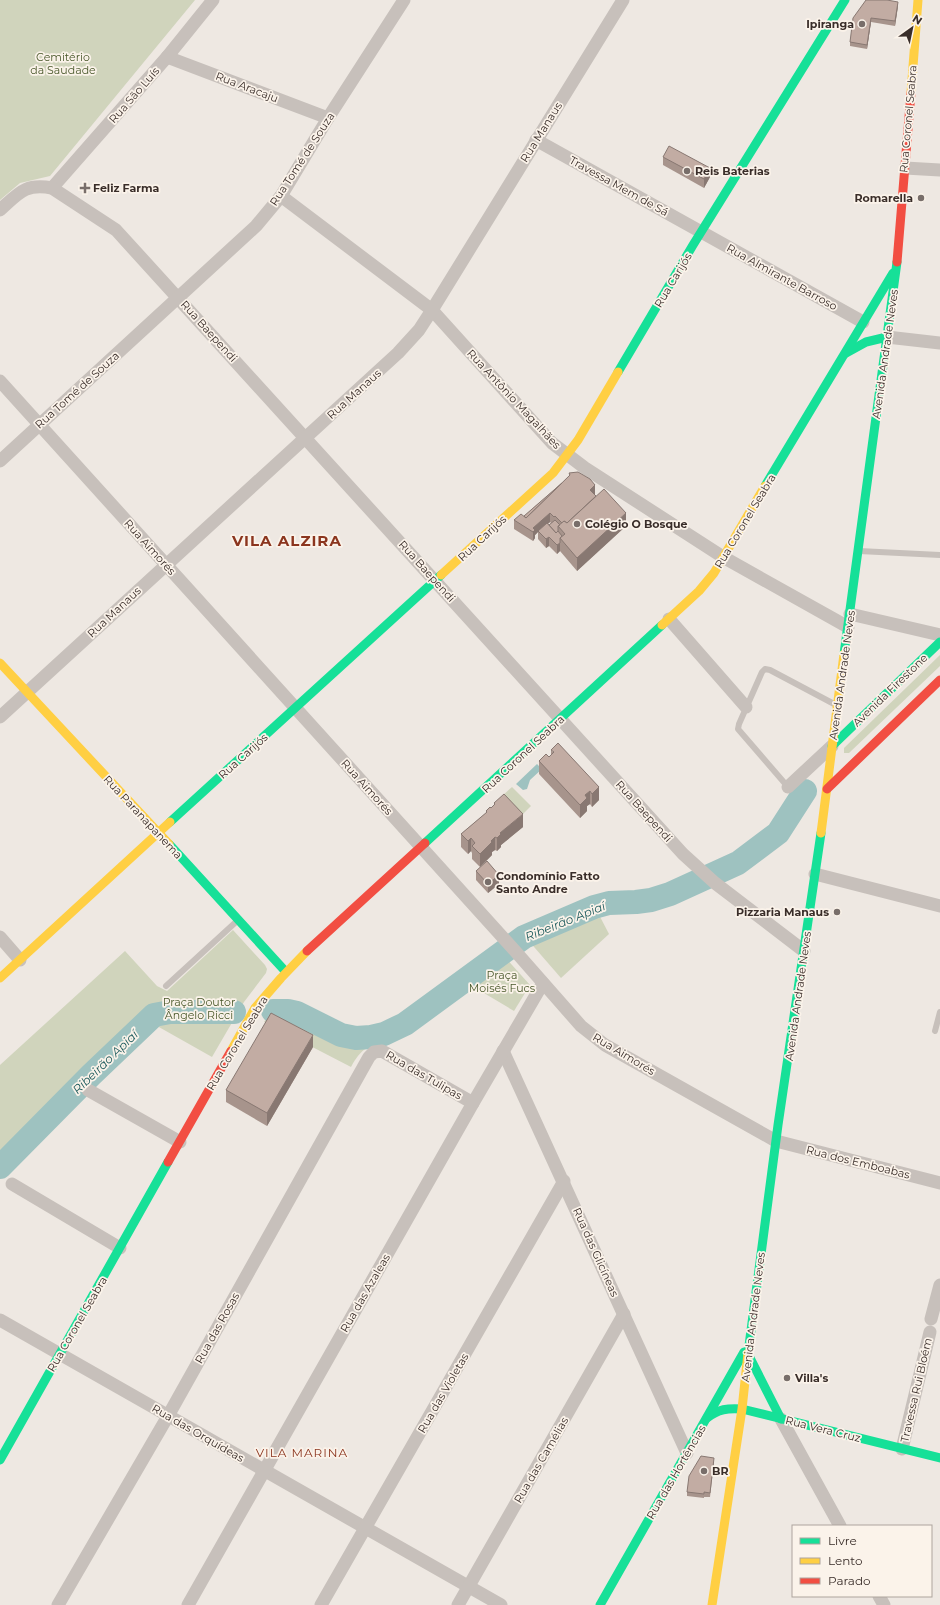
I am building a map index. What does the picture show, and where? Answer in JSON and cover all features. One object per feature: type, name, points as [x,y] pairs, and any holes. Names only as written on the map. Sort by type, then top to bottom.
[{"type":"main road","name":"Rua Carijós","points":[[0,978],[553,474],[568,455],[702,232],[845,0]]},
{"type":"main road","name":"Rua Coronel Seabra","points":[[0,1460],[255,1008],[273,985],[669,620],[699,591],[714,573],[897,267],[918,0]]},
{"type":"main road","name":"Avenida Andrade Neves","points":[[712,1605],[742,1409],[749,1338],[827,789],[897,267]]},
{"type":"main road","points":[[845,354],[866,342],[887,337]]},
{"type":"main road","name":"Avenida Firestone","points":[[832,746],[940,642]]},
{"type":"main road","name":"Rua Paranapanema","points":[[0,663],[159,833],[286,972]]},
{"type":"main road","points":[[827,789],[940,680]]},
{"type":"main road","name":"Rua das Hortências","points":[[600,1605],[738,1365],[749,1338]]},
{"type":"main road","points":[[748,1354],[781,1419]]},
{"type":"main road","name":"Rua Vera Cruz","points":[[707,1418],[716,1410],[723,1408],[742,1409],[940,1458]]},
{"type":"street","name":"Rua São Luís","points":[[52,188],[167,57],[213,0]]},
{"type":"street","name":"Rua Tomé de Souza","points":[[0,460],[256,226],[281,196],[328,118],[404,0]]},
{"type":"street","name":"Rua Manaus","points":[[0,717],[398,354],[419,330],[623,0]]},
{"type":"street","name":"Rua Aracaju","points":[[167,57],[328,118]]},
{"type":"street","name":"Travessa Mem de Sá","points":[[536,140],[702,232]]},
{"type":"street","points":[[905,168],[940,170]]},
{"type":"street","points":[[0,210],[27,188],[41,186],[52,188]]},
{"type":"street","name":"Rua Baependi","points":[[52,188],[116,230],[683,854],[715,883],[804,951]]},
{"type":"street","name":"Rua Antônio Magalhães","points":[[281,196],[432,310],[552,443],[585,468],[723,557],[848,627]]},
{"type":"street","name":"Rua Almirante Barroso","points":[[702,232],[863,322]]},
{"type":"street","points":[[887,337],[940,343]]},
{"type":"street","name":"Rua Aimorés","points":[[0,381],[581,1026],[605,1045],[776,1141]]},
{"type":"street","points":[[850,614],[940,635]]},
{"type":"street","points":[[669,620],[746,707]]},
{"type":"street","name":"Avenida Firestone","points":[[788,787],[832,746]]},
{"type":"street","points":[[815,874],[940,906]]},
{"type":"street","points":[[0,937],[20,960]]},
{"type":"street","name":"Rua das Azaleas","points":[[188,1605],[473,1103],[543,983]]},
{"type":"street","name":"Rua das Glicíneas","points":[[503,1051],[564,1181],[687,1453]]},
{"type":"street","name":"Rua das Tulipas","points":[[374,1052],[382,1052],[473,1103]]},
{"type":"street","name":"Rua das Rosas","points":[[58,1605],[168,1416],[369,1057],[374,1052]]},
{"type":"street","points":[[88,1090],[180,1142]]},
{"type":"street","name":"Rua dos Emboabas","points":[[776,1141],[940,1183]]},
{"type":"street","name":"Rua das Violetas","points":[[321,1605],[564,1181]]},
{"type":"street","points":[[12,1184],[120,1248]]},
{"type":"street","name":"Travessa Rui Bloém","points":[[902,1449],[940,1285]]},
{"type":"street","name":"Rua das Camélias","points":[[458,1605],[624,1314]]},
{"type":"street","name":"Rua das Orquídeas","points":[[0,1320],[501,1605]]},
{"type":"street","points":[[781,1419],[839,1525]]},
{"type":"lane","points":[[858,551],[940,555]]},
{"type":"lane","points":[[788,787],[738,729],[762,672],[765,669],[770,670],[837,706]]},
{"type":"lane","points":[[166,986],[238,920]]},
{"type":"lane","points":[[935,1031],[940,1012]]},
{"type":"green space","name":"Cemitério da Saudade","points":[[0,0],[195,0],[50,176],[20,183],[0,200]]},
{"type":"green space","points":[[940,655],[940,666],[849,753],[844,753],[844,748]]},
{"type":"green space","points":[[512,787],[531,806],[521,816],[502,796]]},
{"type":"green space","points":[[596,909],[609,934],[561,978],[528,940]]},
{"type":"green space","name":"Praça Doutor Ângelo Ricci","points":[[233,930],[267,969],[266,973],[244,1002],[212,1057],[150,1022],[160,1011],[151,1010],[0,1157],[0,1065],[125,951],[157,986],[167,991]]},
{"type":"green space","name":"Praça Moisés Fucs","points":[[503,955],[530,985],[514,1011],[467,983]]},
{"type":"green space","points":[[277,1003],[339,1037],[389,1042],[376,1044],[366,1048],[358,1056],[351,1067],[264,1022]]},
{"type":"water","points":[[537,764],[542,769],[530,780],[527,789],[523,790],[516,784]]},
{"type":"building","name":"Ipiranga","points":[[866,0],[887,0],[898,2],[895,21],[871,18],[867,45],[850,42],[853,18]]},
{"type":"building","points":[[669,146],[710,168],[704,179],[663,157]]},
{"type":"building","points":[[578,472],[590,479],[595,485],[590,490],[596,496],[567,523],[564,521],[562,523],[550,513],[533,528],[535,530],[533,532],[514,520],[521,514],[526,518],[570,475],[569,473]]},
{"type":"building","points":[[562,483],[526,518],[524,516]]},
{"type":"building","points":[[604,489],[626,513],[577,558],[560,538],[565,534],[558,526],[564,521],[567,523]]},
{"type":"building","points":[[555,520],[560,525],[558,526],[558,531],[556,533],[549,525]]},
{"type":"building","points":[[547,523],[556,533],[558,531],[562,536],[560,538],[560,543],[557,545],[549,537],[546,539],[538,531]]},
{"type":"building","points":[[558,743],[599,787],[592,794],[590,791],[585,795],[587,798],[580,805],[539,761],[546,754],[549,757],[554,752],[551,750]]},
{"type":"building","points":[[504,794],[523,814],[500,833],[501,834],[497,838],[495,837],[480,854],[472,846],[475,843],[471,838],[468,841],[461,834],[487,812],[486,811],[490,807],[491,808],[495,804],[494,803]]},
{"type":"building","points":[[487,861],[499,875],[488,884],[476,871]]},
{"type":"building","points":[[271,1013],[313,1035],[267,1113],[226,1090]]},
{"type":"building","name":"BR","points":[[701,1456],[714,1458],[710,1493],[704,1492],[704,1494],[687,1492],[689,1476]]},
{"type":"waterway","name":"Ribeirão Apiaí","points":[[273,1011],[288,1011],[297,1013],[341,1035],[356,1038],[384,1034],[405,1024],[524,937],[594,907],[609,903],[651,900],[670,894],[738,863],[778,833],[805,791]]},
{"type":"waterway","name":"Ribeirão Apiaí","points":[[0,1167],[91,1075],[154,1015],[170,1012],[234,1012]]},
{"type":"traffic: fast","points":[[618,372],[693,245],[845,0]]},
{"type":"traffic: fast","points":[[844,654],[897,262]]},
{"type":"traffic: fast","points":[[765,486],[893,273]]},
{"type":"traffic: fast","points":[[846,353],[866,342],[887,337]]},
{"type":"traffic: fast","points":[[170,822],[441,575]]},
{"type":"traffic: fast","points":[[425,843],[662,625]]},
{"type":"traffic: fast","points":[[832,746],[940,642]]},
{"type":"traffic: fast","points":[[748,1353],[778,1125],[821,833]]},
{"type":"traffic: fast","points":[[169,844],[286,972]]},
{"type":"traffic: fast","points":[[0,1460],[168,1162]]},
{"type":"traffic: fast","points":[[600,1605],[744,1352]]},
{"type":"traffic: fast","points":[[748,1354],[781,1419]]},
{"type":"traffic: fast","points":[[707,1418],[723,1410],[742,1409],[940,1458]]},
{"type":"traffic: slow","points":[[911,93],[918,0]]},
{"type":"traffic: slow","points":[[441,575],[553,473],[578,440],[618,372]]},
{"type":"traffic: slow","points":[[662,625],[699,591],[714,573],[765,486]]},
{"type":"traffic: slow","points":[[821,833],[844,654]]},
{"type":"traffic: slow","points":[[0,663],[169,844]]},
{"type":"traffic: slow","points":[[0,978],[170,822]]},
{"type":"traffic: slow","points":[[231,1051],[255,1008],[307,951]]},
{"type":"traffic: slow","points":[[712,1605],[742,1409],[748,1353]]},
{"type":"traffic: jam","points":[[897,262],[911,93]]},
{"type":"traffic: jam","points":[[827,789],[940,680]]},
{"type":"traffic: jam","points":[[307,951],[425,843]]},
{"type":"traffic: jam","points":[[168,1162],[231,1051]]},
{"type":"place","name":"Ipiranga","points":[[862,24]]},
{"type":"place","name":"Reis Baterias","points":[[687,171]]},
{"type":"place","name":"Feliz Farma","points":[[85,188]]},
{"type":"place","name":"Romarella","points":[[921,198]]},
{"type":"place","name":"Colégio O Bosque","points":[[577,524]]},
{"type":"place","name":"Condomínio Fatto Santo Andre","points":[[488,882]]},
{"type":"place","name":"Pizzaria Manaus","points":[[837,912]]},
{"type":"place","name":"Villa's","points":[[787,1378]]},
{"type":"place","name":"BR","points":[[704,1471]]},
{"type":"district","name":"VILA ALZIRA","points":[[287,540]]},
{"type":"district","name":"VILA MARINA","points":[[302,1452]]}]
